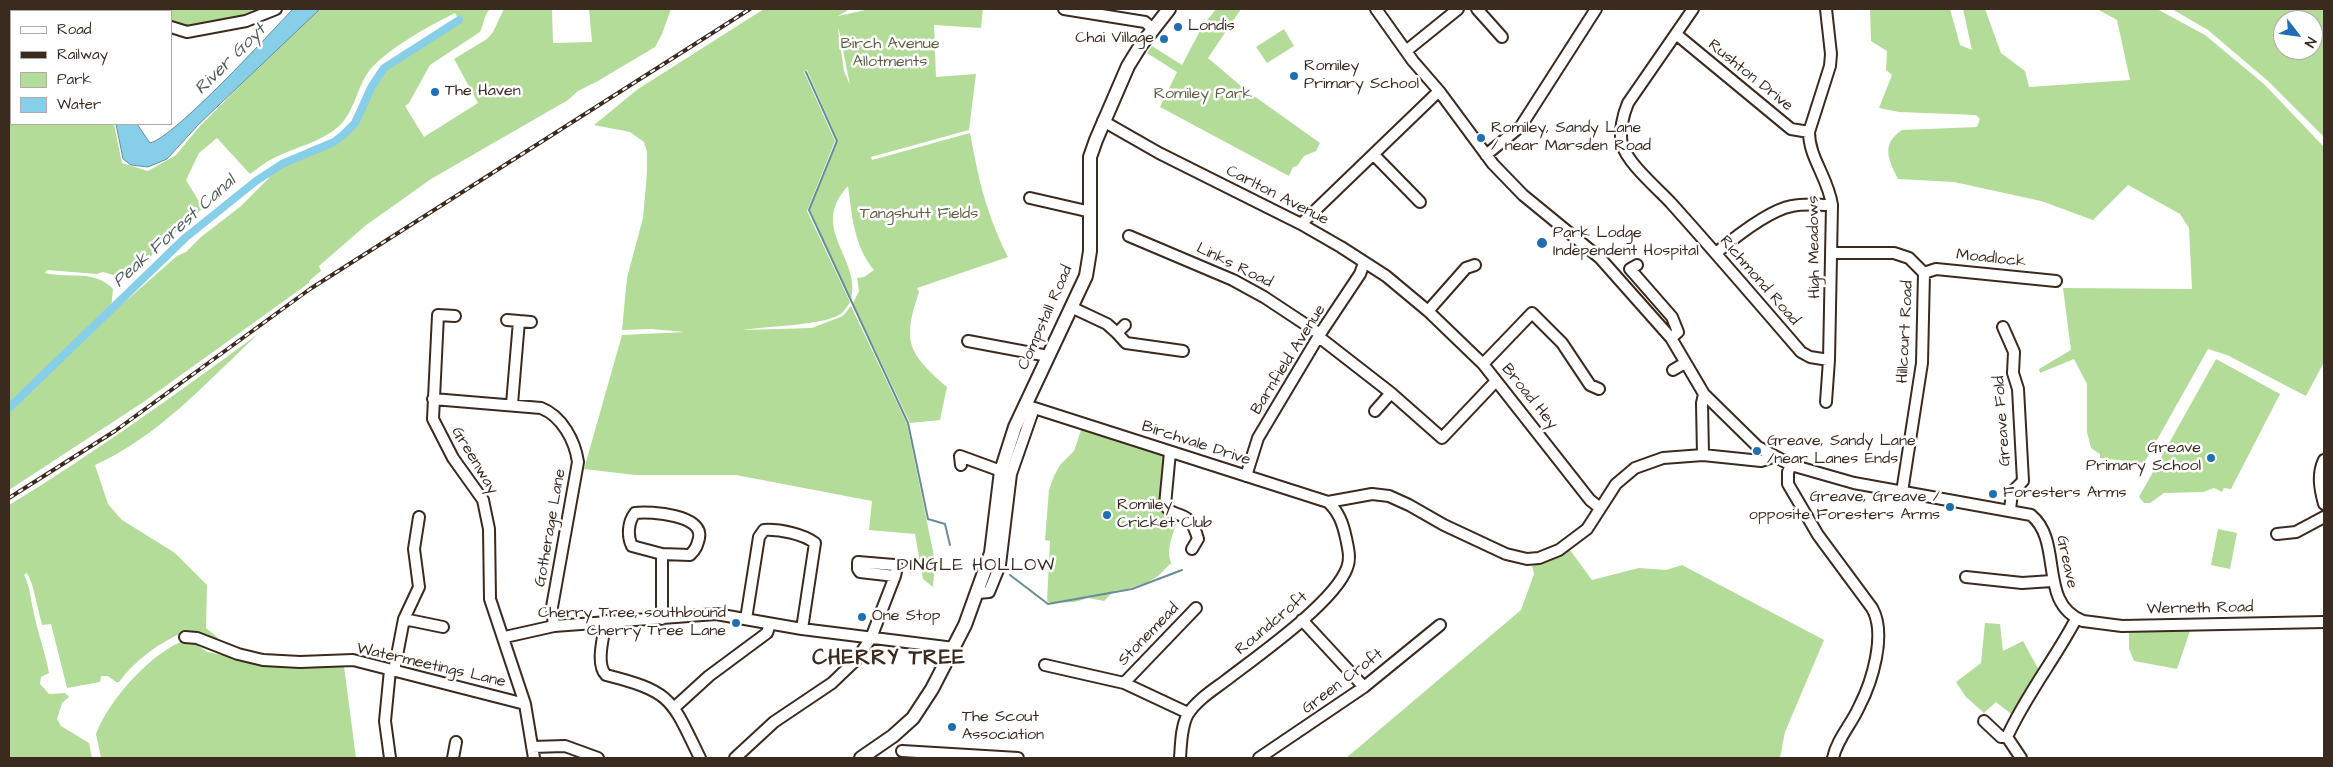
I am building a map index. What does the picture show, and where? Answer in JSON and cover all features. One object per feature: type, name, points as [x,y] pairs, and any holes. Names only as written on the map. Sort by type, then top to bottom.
[{"type":"main road","name":"Compstall Road","points":[[861,758],[893,736],[913,718],[925,702],[954,648],[978,593],[991,552],[1001,470],[1030,406],[1048,356],[1073,308],[1086,276],[1090,251],[1090,157],[1103,121],[1128,66],[1152,28],[1168,9]]},
{"type":"street","points":[[172,27],[187,32],[246,21],[276,9]]},
{"type":"street","points":[[1064,9],[1146,22],[1152,28]]},
{"type":"street","name":"Greave","points":[[1376,9],[1486,155],[1523,195],[1600,258],[1668,334],[1703,399],[1749,439],[1773,456],[1791,465],[1854,483],[2031,515],[2043,528],[2050,551],[2052,581],[2061,602],[2076,619]]},
{"type":"street","points":[[1406,51],[1458,9]]},
{"type":"street","points":[[1477,9],[1502,38]]},
{"type":"street","points":[[1486,155],[1521,126],[1596,9]]},
{"type":"street","name":"Richmond Road","points":[[1693,9],[1628,103],[1624,112],[1622,144],[1636,166],[1716,253],[1801,352],[1810,357],[1829,360]]},
{"type":"street","points":[[1809,132],[1832,54],[1826,9]]},
{"type":"street","name":"Rushton Drive","points":[[1676,34],[1791,129],[1809,132]]},
{"type":"street","points":[[1301,224],[1439,91]]},
{"type":"street","name":"Carlton Avenue","points":[[1103,121],[1159,153],[1341,246],[1386,276],[1428,311]]},
{"type":"street","name":"High Meadows","points":[[1809,132],[1809,143],[1830,189],[1832,205],[1829,360],[1826,402]]},
{"type":"street","points":[[1374,155],[1420,202]]},
{"type":"street","points":[[1030,198],[1090,212]]},
{"type":"street","points":[[1716,253],[1743,232],[1786,207],[1832,205]]},
{"type":"street","name":"Links Road","points":[[1129,236],[1233,280],[1264,297],[1320,336],[1391,393],[1442,438],[1496,381]]},
{"type":"street","name":"Hillcourt Road","points":[[1832,254],[1894,253],[1909,258],[1924,273],[1922,363],[1902,492]]},
{"type":"street","name":"Barnfield Avenue","points":[[1246,476],[1258,438],[1360,274],[1364,263]]},
{"type":"street","points":[[1428,311],[1466,268],[1475,265]]},
{"type":"street","points":[[1637,265],[1630,269],[1672,317],[1678,332],[1668,334]]},
{"type":"street","name":"Moadlock","points":[[1924,273],[1936,269],[2056,281]]},
{"type":"street","points":[[1073,308],[1107,324],[1126,343],[1183,351]]},
{"type":"street","points":[[1484,364],[1529,310],[1562,343],[1590,385],[1598,389]]},
{"type":"street","name":"Broad Hey","points":[[1428,311],[1484,364],[1590,500],[1600,508]]},
{"type":"street","name":"Greenway","points":[[455,316],[438,315],[432,419],[453,458],[483,500],[489,529],[490,599],[505,637],[525,704],[534,758]]},
{"type":"street","points":[[507,320],[532,322]]},
{"type":"street","points":[[512,404],[519,321]]},
{"type":"street","points":[[1117,332],[1125,325]]},
{"type":"street","name":"Greave Fold","points":[[2003,327],[2014,352],[2013,373],[2018,389],[2019,430],[2022,453],[2023,481],[2012,492],[2010,510]]},
{"type":"street","points":[[968,341],[1048,356]]},
{"type":"street","points":[[1673,370],[1685,363]]},
{"type":"street","points":[[1375,411],[1391,393]]},
{"type":"street","name":"Gotherage Lane","points":[[433,398],[512,404],[548,410],[563,427],[576,448],[577,471],[552,607],[554,626]]},
{"type":"street","points":[[1703,399],[1703,455]]},
{"type":"street","name":"Birchvale Drive","points":[[1030,406],[1328,502],[1372,494],[1389,496],[1409,505],[1433,520],[1506,554],[1527,559],[1539,558],[1559,550],[1573,541],[1587,529],[1600,508]]},
{"type":"street","name":"Compstall Road","points":[[978,593],[989,592],[1000,565],[1010,474],[1030,406]]},
{"type":"street","points":[[1170,452],[1165,505],[1167,509],[1184,516],[1194,525],[1198,539],[1192,549]]},
{"type":"street","points":[[1600,508],[1616,484],[1635,468],[1662,458],[1703,455],[1761,461],[1773,456]]},
{"type":"street","points":[[958,458],[1001,470]]},
{"type":"street","points":[[2324,460],[2320,478],[2320,491],[2324,504]]},
{"type":"street","points":[[1791,465],[1788,472],[1788,484],[1818,535],[1878,618],[1878,648],[1871,675],[1860,706],[1839,742],[1833,758]]},
{"type":"street","name":"Roundcroft","points":[[1188,713],[1203,698],[1302,620],[1333,592],[1344,576],[1348,566],[1349,552],[1344,530],[1336,510],[1328,502]]},
{"type":"street","points":[[644,512],[690,520],[697,525],[700,533],[696,549],[690,555],[662,554],[632,546],[628,539],[631,519],[635,513],[644,512]]},
{"type":"street","points":[[390,758],[385,721],[392,670],[404,618],[418,587],[414,549],[419,517]]},
{"type":"street","points":[[2277,534],[2296,532],[2324,517]]},
{"type":"street","points":[[746,618],[759,537],[764,530],[772,530],[808,538],[815,543],[802,629]]},
{"type":"street","points":[[662,554],[662,619]]},
{"type":"street","points":[[734,758],[774,722],[846,671],[865,650],[894,576]]},
{"type":"street","points":[[1966,577],[2022,582],[2052,581]]},
{"type":"street","name":"Stonemead","points":[[1124,684],[1196,608]]},
{"type":"street","points":[[505,637],[554,626],[716,614],[802,629],[954,648]]},
{"type":"street","points":[[404,618],[443,627]]},
{"type":"street","points":[[2007,737],[2021,709],[2042,674],[2056,656],[2076,619]]},
{"type":"street","name":"Werneth Road","points":[[2076,619],[2091,623],[2122,626],[2324,622]]},
{"type":"street","points":[[1302,620],[1364,688]]},
{"type":"street","points":[[606,621],[601,662],[603,672],[606,675],[645,686],[667,698],[675,707],[700,758]]},
{"type":"street","points":[[675,707],[709,676],[766,633],[770,624]]},
{"type":"street","name":"Green Croft","points":[[1259,758],[1364,688],[1440,625]]},
{"type":"street","name":"Watermeetings Lane","points":[[185,636],[197,638],[238,654],[263,660],[300,662],[353,660],[525,704]]},
{"type":"street","points":[[1045,665],[1124,684],[1188,713],[1183,729],[1180,758]]},
{"type":"street","points":[[1984,721],[2001,736],[2007,737],[2021,758]]},
{"type":"street","points":[[893,736],[905,754],[1018,758]]},
{"type":"street","points":[[453,758],[456,742]]},
{"type":"street","points":[[532,747],[565,746],[598,758]]},
{"type":"green space","points":[[9,9],[144,10],[10,10],[10,125],[114,125],[122,163],[148,171],[176,155],[200,126],[316,9],[490,9],[486,14],[480,32],[430,65],[409,103],[405,106],[424,137],[478,103],[454,59],[487,39],[493,32],[504,9],[552,9],[553,43],[592,42],[589,9],[671,9],[655,47],[431,179],[365,226],[319,266],[321,271],[309,283],[142,403],[9,490]],"holes":[[[455,13],[459,20],[384,68],[372,86],[355,123],[344,134],[334,142],[282,164],[268,174],[269,178],[241,206],[201,237],[186,252],[177,256],[120,306],[118,304],[111,310],[113,289],[98,279],[45,273],[47,270],[97,274],[103,272],[131,280],[157,249],[203,208],[186,180],[199,153],[217,138],[250,174],[284,153],[316,140],[338,127],[348,115],[367,74],[383,57],[433,24]]]},
{"type":"green space","points":[[269,9],[260,13],[186,29],[172,23],[172,10],[149,10]]},
{"type":"green space","points":[[764,9],[850,9],[838,16],[870,9],[983,9],[981,28],[934,25],[936,77],[976,74],[969,130],[871,157],[872,160],[970,133],[984,196],[994,226],[1008,257],[917,288],[919,292],[910,335],[912,346],[924,365],[947,387],[940,420],[910,423],[853,303],[859,291],[857,278],[864,277],[874,270],[867,261],[858,241],[848,186],[837,202],[833,216],[834,230],[850,271],[852,285],[851,300],[810,210],[838,141],[807,70],[804,72],[835,141],[807,211],[850,302],[843,312],[836,317],[811,323],[743,330],[812,328],[843,316],[851,306],[907,424],[935,561],[933,587],[923,579],[915,534],[869,530],[872,501],[736,475],[635,475],[584,469],[622,335],[685,332],[651,329],[622,330],[627,278],[643,218],[647,152],[644,142],[630,132],[594,125],[638,89]],"holes":[[[839,30],[850,85],[844,71]]]},
{"type":"green space","name":"Romiley Park","points":[[1216,9],[1241,9],[1208,58],[1247,91],[1320,143],[1316,151],[1304,156],[1297,166],[1293,167],[1289,176],[1160,107],[1177,72],[1147,53],[1152,46],[1182,65],[1202,27]]},
{"type":"green space","points":[[1870,9],[1950,9],[1960,45],[1972,50],[1963,9],[1985,9],[2001,53],[2025,71],[2029,87],[2130,80],[2117,20],[2097,9],[2157,9],[2205,35],[2264,84],[2324,147],[2324,362],[2306,396],[2227,355],[2208,349],[2144,463],[2100,458],[2100,454],[2091,448],[2087,432],[2087,384],[2074,359],[2040,373],[2039,369],[2071,350],[2063,288],[2192,289],[2189,228],[2180,214],[2128,185],[2093,220],[2041,201],[1954,182],[1898,179],[1888,153],[1891,141],[1902,130],[1977,127],[1980,119],[1976,115],[1899,112],[1879,108],[1892,75],[1886,70],[1887,51],[1871,41]]},
{"type":"green space","points":[[2172,9],[2324,9],[2324,137],[2268,81],[2208,30]]},
{"type":"green space","points":[[1284,29],[1294,46],[1267,63],[1256,47]]},
{"type":"green space","points":[[258,334],[201,389],[161,424],[118,453],[95,465],[108,504],[122,520],[175,553],[207,585],[206,628],[218,638],[214,643],[187,631],[168,640],[141,658],[119,682],[108,676],[101,676],[100,682],[67,688],[51,624],[42,625],[32,584],[27,573],[24,575],[29,587],[49,673],[41,677],[40,684],[49,694],[65,693],[69,697],[62,703],[57,719],[61,726],[89,743],[92,758],[9,758],[9,505],[104,444]]},
{"type":"green space","points":[[2216,359],[2280,394],[2231,489],[2224,488],[2222,492],[2214,488],[2203,492],[2164,493],[2150,503],[2144,503],[2139,497]]},
{"type":"green space","name":"Romiley Cricket Club","points":[[1082,427],[1166,456],[1168,514],[1178,519],[1172,536],[1169,554],[1172,565],[1170,564],[1158,576],[1148,582],[1114,591],[1104,601],[1088,598],[1075,602],[1050,603],[1047,601],[1050,541],[1045,540],[1049,490],[1060,465],[1074,451]]},
{"type":"green space","points":[[2218,529],[2237,533],[2230,569],[2211,565]]},
{"type":"green space","points":[[1570,550],[1592,580],[1639,568],[1666,570],[1682,565],[1824,640],[1785,732],[1780,758],[1346,758],[1521,610],[1534,574],[1532,566]]},
{"type":"green space","points":[[1985,623],[2000,624],[2003,651],[2023,641],[2040,672],[2015,717],[1996,702],[1984,713],[1966,697],[1956,682],[1981,663]]},
{"type":"green space","points":[[2191,628],[2177,669],[2134,661],[2129,649],[2129,631]]},
{"type":"green space","points":[[186,640],[192,641],[207,652],[268,664],[320,668],[336,665],[344,666],[356,758],[101,758],[96,734],[110,707],[146,666],[159,655]]},
{"type":"water","points":[[293,9],[320,9],[199,124],[167,159],[148,167],[131,165],[123,159],[116,125],[138,125],[150,143],[162,137],[180,123],[222,83]]},
{"type":"waterway","name":"Peak Forest Canal","points":[[9,408],[185,238],[256,181],[282,164],[334,142],[355,123],[372,86],[384,68],[459,20]]},
{"type":"waterway","points":[[806,72],[837,141],[809,210],[908,423],[928,519],[945,524],[950,545]]},
{"type":"waterway","points":[[1010,575],[1048,604],[1132,589],[1182,570]]},
{"type":"railway","points":[[9,498],[115,431],[310,289],[750,9]]},
{"type":"place","name":"Londis","points":[[1178,27]]},
{"type":"place","name":"Chai Village","points":[[1164,39]]},
{"type":"place","name":"Romiley Primary School","points":[[1294,76]]},
{"type":"place","name":"The Haven","points":[[435,92]]},
{"type":"place","name":"Romiley, Sandy Lane / near Marsden Road","points":[[1481,138]]},
{"type":"place","name":"Park Lodge Independent Hospital","points":[[1542,243]]},
{"type":"place","name":"Greave, Sandy Lane /near Lanes Ends","points":[[1757,451]]},
{"type":"place","name":"Greave Primary School","points":[[2211,458]]},
{"type":"place","name":"Foresters Arms","points":[[1993,494]]},
{"type":"place","name":"Greave, Greave / opposite Foresters Arms","points":[[1950,507]]},
{"type":"place","name":"Romiley Cricket Club","points":[[1107,515]]},
{"type":"place","name":"One Stop","points":[[862,617]]},
{"type":"place","name":"Cherry Tree, southbound Cherry Tree Lane","points":[[736,623]]},
{"type":"place","name":"The Scout Association","points":[[952,727]]},
{"type":"district","name":"DINGLE HOLLOW","points":[[976,566]]},
{"type":"district","name":"CHERRY TREE","points":[[889,660]]},
{"type":"park label","name":"Birch Avenue Allotments","points":[[890,54]]},
{"type":"park label","name":"Tangshutt Fields","points":[[919,215]]},
{"type":"water label","name":"River Goyt","points":[[231,60]]}]
